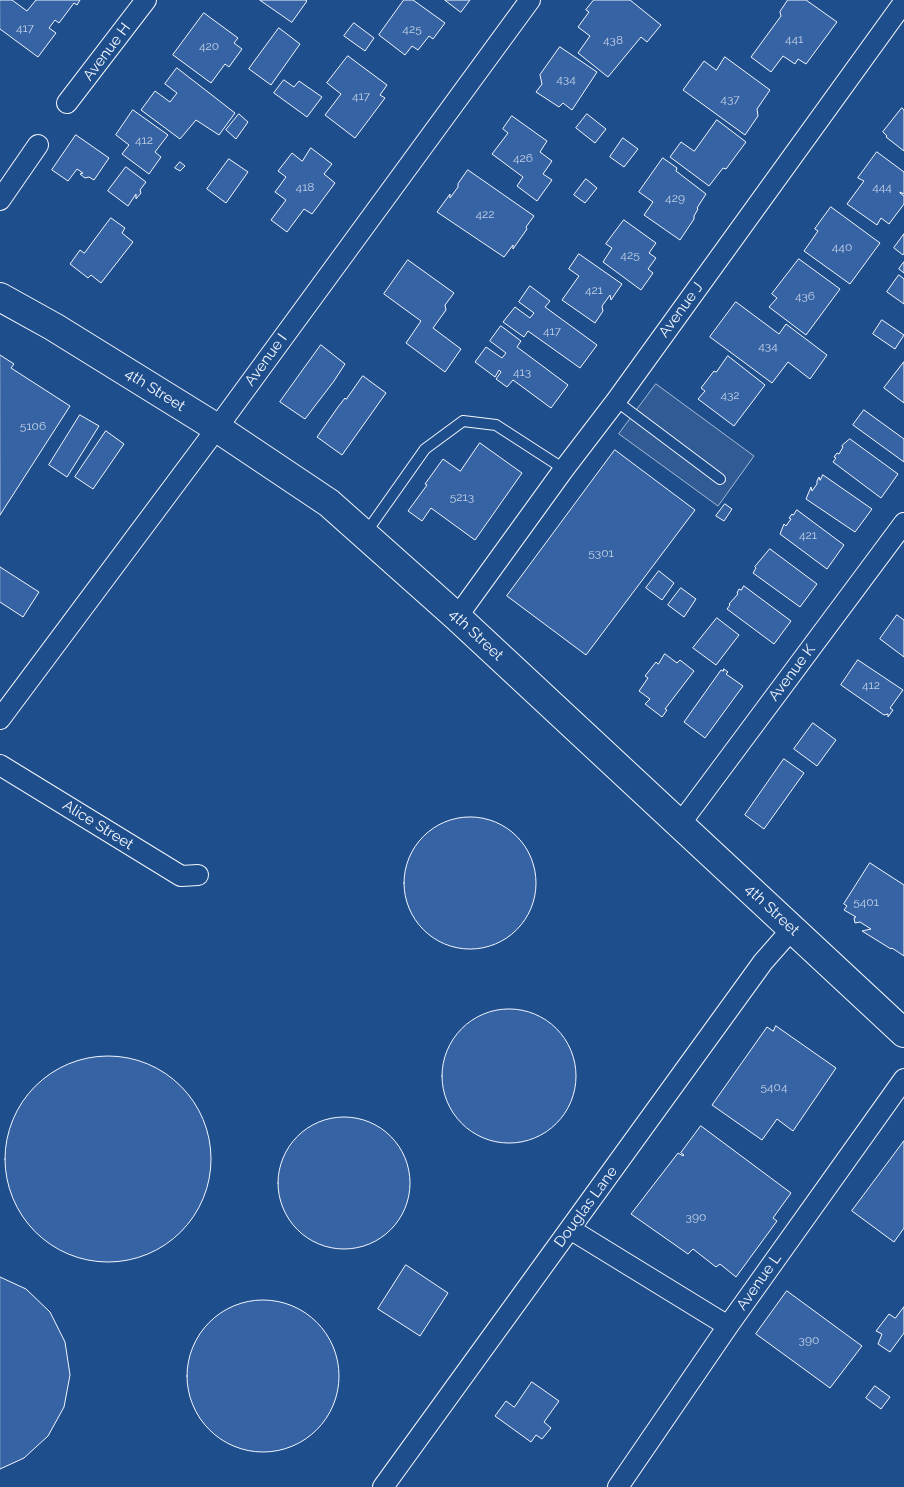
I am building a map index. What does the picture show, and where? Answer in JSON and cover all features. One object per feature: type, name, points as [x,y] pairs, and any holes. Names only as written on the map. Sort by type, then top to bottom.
[{"type":"main road","name":"4th Street","points":[[0,297],[54,327],[217,428],[329,504],[457,617],[904,1034]]},
{"type":"street","name":"Avenue H","points":[[67,103],[146,0]]},
{"type":"street","name":"Avenue I","points":[[0,720],[217,428],[530,0]]},
{"type":"street","name":"Avenue J","points":[[457,617],[564,469],[616,401],[904,2]]},
{"type":"street","points":[[0,200],[38,145]]},
{"type":"street","name":"Avenue K","points":[[680,824],[904,523]]},
{"type":"street","name":"Alice Street","points":[[0,765],[181,876],[198,875]]},
{"type":"street","name":"Douglas Lane","points":[[383,1487],[762,962],[792,929]]},
{"type":"street","name":"Avenue L","points":[[618,1487],[728,1326],[904,1079]]},
{"type":"street","points":[[570,1229],[728,1326]]},
{"type":"lane","points":[[616,401],[720,479]]},
{"type":"lane","points":[[365,534],[425,449],[464,421],[496,425],[564,469]]},
{"type":"shaded area","points":[[656,384],[754,456],[718,506],[619,434]]},
{"type":"building","points":[[0,0],[12,0],[27,11],[36,0],[80,0],[77,5],[74,3],[59,23],[55,20],[49,28],[56,33],[38,57],[0,29]]},
{"type":"building","points":[[260,0],[305,0],[307,1],[292,22]]},
{"type":"building","points":[[404,0],[413,0],[445,23],[433,39],[429,36],[418,50],[412,46],[405,55],[379,35]]},
{"type":"building","points":[[445,0],[470,0],[461,12]]},
{"type":"building","points":[[594,0],[630,0],[661,25],[647,42],[641,37],[608,77],[578,53],[590,36],[578,27],[589,12],[586,10]]},
{"type":"building","points":[[788,0],[806,0],[837,22],[806,64],[798,59],[795,64],[783,56],[771,72],[751,57],[781,16],[780,12]]},
{"type":"building","points":[[204,13],[238,38],[234,43],[242,49],[229,67],[225,64],[211,83],[173,55]]},
{"type":"building","points":[[354,23],[374,38],[365,51],[344,36]]},
{"type":"building","points":[[279,28],[300,44],[271,85],[249,69]]},
{"type":"building","points":[[560,47],[597,72],[572,110],[563,103],[559,107],[536,92],[542,84],[540,75]]},
{"type":"building","points":[[348,56],[387,85],[380,95],[385,98],[355,138],[325,115],[341,94],[327,83]]},
{"type":"building","points":[[725,57],[770,90],[757,109],[758,116],[745,135],[683,90],[704,61],[716,70]]},
{"type":"building","points":[[177,68],[235,113],[219,135],[196,120],[180,139],[141,110],[155,91],[170,102],[177,93],[165,84]]},
{"type":"building","points":[[284,80],[294,87],[299,81],[322,97],[307,117],[274,93]]},
{"type":"building","points":[[902,108],[904,110],[904,151],[886,137],[883,132]]},
{"type":"building","points":[[133,110],[168,135],[155,152],[161,157],[149,174],[122,154],[129,145],[116,135]]},
{"type":"building","points":[[239,114],[248,122],[236,139],[226,130]]},
{"type":"building","points":[[587,114],[606,129],[595,143],[576,128]]},
{"type":"building","points":[[512,116],[547,141],[540,152],[552,161],[543,174],[552,180],[537,201],[517,186],[523,177],[492,154],[508,133],[503,129]]},
{"type":"building","points":[[717,120],[746,142],[726,169],[723,168],[709,186],[670,157],[681,142],[694,151]]},
{"type":"building","points":[[76,135],[109,158],[94,180],[89,177],[85,178],[80,174],[83,173],[77,169],[68,181],[52,170]]},
{"type":"building","points":[[623,138],[638,149],[624,167],[610,157]]},
{"type":"building","points":[[311,148],[332,164],[324,174],[335,183],[312,214],[304,209],[287,232],[271,220],[286,200],[275,192],[286,177],[278,171],[292,153],[302,161]]},
{"type":"building","points":[[877,152],[904,172],[904,194],[900,193],[904,196],[904,204],[889,224],[881,218],[877,225],[847,204],[864,181],[858,178]]},
{"type":"building","points":[[663,158],[677,168],[676,171],[706,194],[697,208],[694,219],[680,240],[644,215],[653,202],[639,192]]},
{"type":"building","points":[[229,159],[248,172],[226,203],[207,189]]},
{"type":"building","points":[[180,162],[185,166],[180,171],[175,168]]},
{"type":"building","points":[[126,167],[146,182],[140,190],[141,193],[136,199],[136,194],[128,206],[108,191]]},
{"type":"building","points":[[468,170],[534,216],[513,249],[513,245],[504,257],[437,212],[450,194],[450,198]]},
{"type":"building","points":[[586,179],[597,188],[585,203],[574,195]]},
{"type":"building","points":[[831,207],[880,243],[850,284],[804,251],[818,231],[815,229]]},
{"type":"building","points":[[111,218],[125,228],[122,233],[133,242],[101,283],[91,275],[88,278],[70,264],[80,250],[84,253]]},
{"type":"building","points":[[624,220],[656,243],[649,253],[656,258],[648,269],[653,273],[641,290],[603,262],[612,248],[606,244]]},
{"type":"building","points":[[904,234],[904,253],[903,255],[894,248]]},
{"type":"building","points":[[579,254],[622,284],[611,300],[610,295],[602,306],[603,311],[595,323],[562,300],[579,276],[569,269]]},
{"type":"building","points":[[799,259],[840,289],[806,335],[769,307],[777,298],[772,294]]},
{"type":"building","points":[[408,260],[454,293],[445,305],[446,310],[433,328],[461,349],[445,372],[406,343],[421,321],[384,294]]},
{"type":"building","points":[[904,262],[904,273],[899,269]]},
{"type":"building","points":[[899,275],[904,279],[904,304],[887,292]]},
{"type":"building","points":[[530,286],[550,301],[545,307],[597,345],[580,368],[528,331],[524,337],[503,322],[515,307],[530,318],[534,313],[519,302]]},
{"type":"building","points":[[736,302],[779,334],[786,324],[827,355],[810,379],[788,362],[772,383],[710,337]]},
{"type":"building","points":[[882,320],[904,335],[895,349],[873,334]]},
{"type":"building","points":[[501,326],[521,341],[517,347],[568,385],[551,408],[513,380],[507,387],[496,379],[501,372],[499,370],[495,377],[475,362],[486,347],[502,358],[506,353],[490,341]]},
{"type":"building","points":[[321,345],[345,364],[305,419],[280,402]]},
{"type":"building","points":[[0,355],[14,364],[11,368],[70,406],[0,515]]},
{"type":"building","points":[[728,356],[765,385],[734,426],[698,399],[705,391],[701,388]]},
{"type":"building","points":[[904,362],[904,403],[884,388]]},
{"type":"building","points":[[363,376],[386,393],[342,455],[317,437]]},
{"type":"building","points":[[864,410],[904,439],[904,462],[853,425]]},
{"type":"building","points":[[80,415],[99,426],[67,477],[49,465]]},
{"type":"building","points":[[106,431],[124,444],[93,489],[75,477]]},
{"type":"building","points":[[850,439],[898,474],[881,498],[833,462],[836,458],[834,457],[837,453],[839,454],[842,446]]},
{"type":"building","points":[[480,443],[522,473],[475,540],[431,508],[422,521],[408,511],[443,459],[460,471]]},
{"type":"building","points":[[615,450],[695,510],[586,655],[507,596]]},
{"type":"building","points":[[823,475],[872,509],[855,532],[806,499],[811,487],[812,491],[819,477],[820,480]]},
{"type":"building","points":[[725,504],[732,509],[724,521],[716,516]]},
{"type":"building","points":[[797,510],[844,545],[827,569],[780,534],[784,524],[786,526],[791,519],[789,518]]},
{"type":"building","points":[[770,549],[817,584],[800,607],[753,573],[755,567]]},
{"type":"building","points":[[0,567],[39,592],[23,617],[0,602]]},
{"type":"building","points":[[659,571],[674,583],[662,600],[646,588]]},
{"type":"building","points":[[744,586],[791,621],[774,644],[727,609],[738,594],[739,589],[741,590]]},
{"type":"building","points":[[681,588],[696,599],[684,617],[668,605]]},
{"type":"building","points":[[897,615],[904,620],[904,657],[880,639]]},
{"type":"building","points":[[717,618],[739,635],[716,665],[693,648]]},
{"type":"building","points":[[665,654],[677,663],[680,660],[694,671],[665,709],[667,710],[662,717],[645,704],[650,699],[639,691],[648,678],[645,676],[656,662],[658,664]]},
{"type":"building","points":[[858,660],[903,690],[890,708],[893,710],[888,717],[888,714],[884,715],[841,685]]},
{"type":"building","points":[[724,669],[728,672],[726,674],[743,686],[705,738],[684,722],[721,670],[723,671]]},
{"type":"building","points":[[813,723],[836,740],[817,766],[794,749]]},
{"type":"building","points":[[784,759],[804,773],[764,829],[745,815]]},
{"type":"building","points":[[470,817],[495,822],[507,828],[525,846],[531,858],[536,883],[531,908],[525,920],[507,938],[495,944],[470,949],[445,944],[433,938],[415,920],[409,908],[404,883],[409,858],[415,846],[433,828],[445,822]]},
{"type":"building","points":[[870,863],[904,885],[904,956],[862,931],[871,929],[860,922],[855,923],[854,918],[856,917],[844,910],[847,906],[844,904]]},
{"type":"building","points":[[509,1009],[534,1014],[556,1029],[571,1051],[576,1076],[571,1101],[556,1123],[534,1138],[509,1143],[484,1138],[462,1123],[447,1101],[442,1076],[447,1051],[462,1029],[484,1014]]},
{"type":"building","points":[[776,1026],[836,1068],[793,1131],[777,1119],[762,1140],[712,1105],[767,1027],[773,1031]]},
{"type":"building","points":[[98,1056],[118,1056],[138,1060],[157,1068],[181,1086],[199,1110],[207,1129],[211,1159],[207,1189],[199,1208],[181,1232],[157,1250],[138,1258],[118,1262],[98,1262],[78,1258],[59,1250],[43,1239],[28,1224],[17,1208],[9,1189],[5,1169],[5,1149],[9,1129],[17,1110],[28,1094],[43,1079],[59,1068],[78,1060]]},
{"type":"building","points":[[344,1117],[357,1118],[369,1122],[391,1136],[405,1158],[409,1170],[409,1196],[405,1208],[391,1230],[369,1244],[357,1248],[344,1249],[331,1248],[319,1244],[297,1230],[283,1208],[279,1196],[278,1183],[279,1170],[283,1158],[297,1136],[319,1122],[331,1118]]},
{"type":"building","points":[[701,1126],[791,1193],[773,1218],[777,1221],[736,1277],[720,1264],[716,1267],[693,1249],[688,1254],[631,1214],[678,1153],[684,1155],[681,1153]]},
{"type":"building","points":[[904,1141],[904,1228],[894,1242],[852,1211]]},
{"type":"building","points":[[406,1265],[448,1293],[420,1336],[378,1309]]},
{"type":"building","points":[[0,1277],[26,1289],[50,1312],[65,1342],[70,1375],[64,1407],[48,1436],[24,1458],[0,1469]]},
{"type":"building","points":[[787,1291],[862,1346],[830,1388],[756,1334]]},
{"type":"building","points":[[263,1300],[292,1306],[317,1322],[333,1347],[339,1376],[333,1405],[317,1430],[292,1446],[263,1452],[234,1446],[209,1430],[193,1405],[187,1376],[193,1347],[209,1322],[234,1306]]},
{"type":"building","points":[[904,1307],[904,1333],[890,1352],[878,1344],[882,1334],[876,1331],[889,1314],[895,1318]]},
{"type":"building","points":[[532,1382],[559,1401],[544,1422],[551,1428],[542,1439],[536,1435],[531,1442],[495,1416],[506,1401],[514,1407]]},
{"type":"building","points":[[875,1386],[890,1397],[881,1409],[866,1398]]}]
